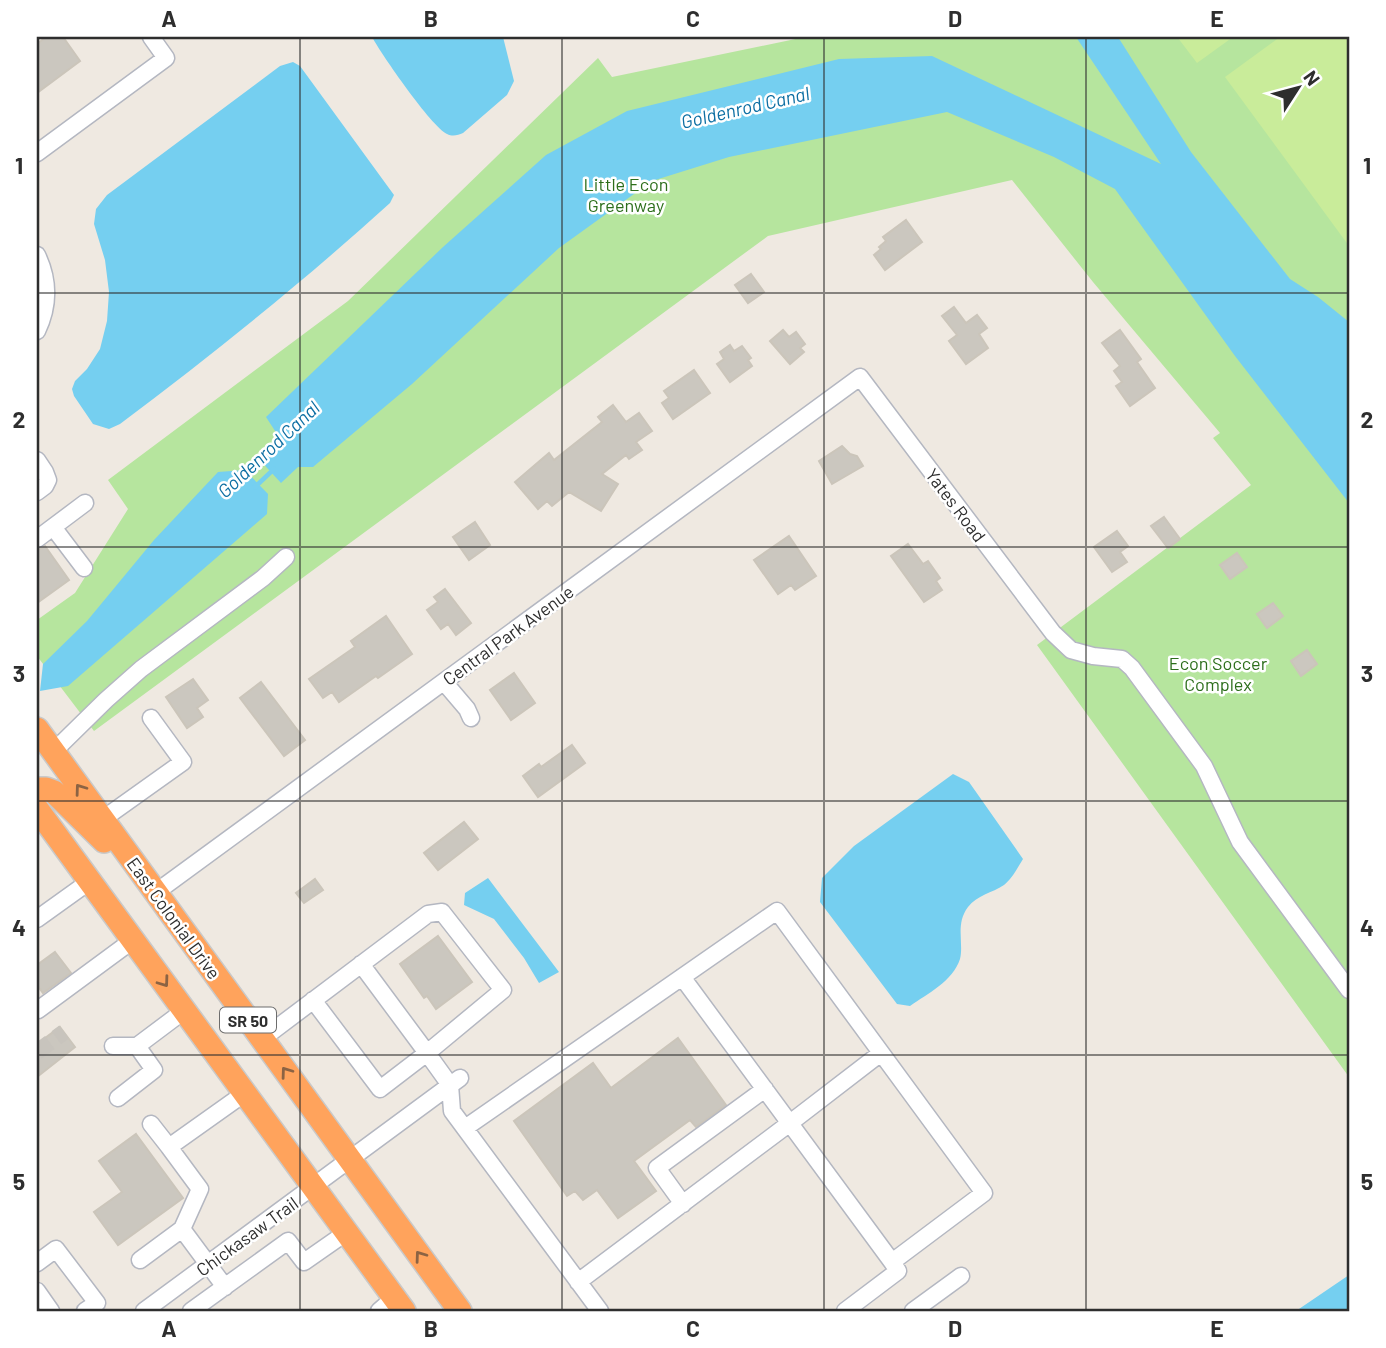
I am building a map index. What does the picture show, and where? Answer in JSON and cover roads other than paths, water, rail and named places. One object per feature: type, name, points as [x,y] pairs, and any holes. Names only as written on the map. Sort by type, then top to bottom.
[{"type":"highway","points":[[37,729],[45,750],[96,823]]},
{"type":"highway","points":[[37,789],[54,792],[96,823]]},
{"type":"highway","name":"SR 50","points":[[37,809],[347,1232],[393,1307]]},
{"type":"highway","name":"East Colonial Drive","points":[[96,823],[155,893],[460,1311]]},
{"type":"street","points":[[37,153],[166,58],[151,37]]},
{"type":"street","points":[[37,255],[43,269],[47,295],[37,331]]},
{"type":"street","name":"Yates Road","points":[[860,377],[1053,633],[1071,650],[1122,659],[1132,668],[1204,766],[1240,842],[1349,990]]},
{"type":"street","name":"Central Park Avenue","points":[[155,893],[860,377]]},
{"type":"street","points":[[37,460],[48,480],[46,486],[37,492]]},
{"type":"street","points":[[37,539],[85,503]]},
{"type":"street","points":[[53,527],[84,568]]},
{"type":"street","points":[[45,750],[134,675],[263,579],[286,557]]},
{"type":"street","points":[[444,682],[467,709],[471,718]]},
{"type":"street","points":[[96,823],[183,762],[151,718]]},
{"type":"street","points":[[37,919],[90,881]]},
{"type":"street","points":[[465,1128],[777,911],[984,1193],[892,1262]]},
{"type":"street","points":[[262,1039],[313,1000],[428,914],[442,912],[503,990],[380,1089],[313,1000]]},
{"type":"street","points":[[38,1010],[133,940]]},
{"type":"street","points":[[362,964],[427,1053],[455,1081],[452,1111],[600,1311]]},
{"type":"street","points":[[682,977],[898,1271],[845,1311]]},
{"type":"street","points":[[113,1046],[136,1046],[185,1010]]},
{"type":"street","points":[[118,1098],[154,1070],[136,1046]]},
{"type":"street","points":[[578,1282],[881,1053]]},
{"type":"street","name":"Chickasaw Trail","points":[[144,1311],[162,1306],[208,1264],[455,1081]]},
{"type":"street","points":[[683,1204],[657,1168],[765,1089]]},
{"type":"street","points":[[169,1147],[245,1093]]},
{"type":"street","points":[[139,1260],[182,1229],[200,1189],[151,1124]]},
{"type":"street","points":[[182,1229],[225,1287]]},
{"type":"street","points":[[191,1311],[288,1241],[304,1262],[347,1232]]},
{"type":"street","points":[[37,1263],[56,1249],[97,1303],[85,1311]]},
{"type":"street","points":[[913,1311],[961,1276]]},
{"type":"street","points":[[37,1292],[51,1311]]},
{"type":"water","points":[[372,37],[503,37],[514,81],[507,95],[463,133],[449,135],[419,105]]},
{"type":"water","points":[[1076,37],[1118,37],[1191,152],[1290,279],[1349,322],[1349,503],[1235,356],[1115,189],[1054,157],[947,112],[729,157],[652,181],[559,248],[412,384],[313,467],[298,467],[281,483],[258,458],[275,444],[277,434],[266,417],[443,247],[546,155],[627,111],[839,59],[932,56],[1161,164]]},
{"type":"water","points":[[293,62],[300,66],[394,195],[390,203],[257,317],[120,424],[109,429],[93,424],[72,389],[75,381],[100,349],[107,321],[109,292],[105,260],[94,224],[96,209],[107,195],[280,66]]},
{"type":"water","points":[[245,470],[268,494],[267,514],[68,686],[40,691],[43,664],[87,621],[154,540],[218,472]]},
{"type":"water","points":[[953,774],[969,782],[1023,859],[1007,882],[976,900],[964,913],[960,959],[952,974],[910,1006],[897,1004],[820,902],[822,878],[854,846]]},
{"type":"water","points":[[488,878],[559,972],[539,983],[524,958],[494,919],[464,905],[465,893]]},
{"type":"water","points":[[1349,1275],[1349,1311],[1296,1311]]},
{"type":"waterway","name":"Goldenrod Canal","points":[[255,487],[274,469]]},
{"type":"tunnel","points":[[37,1052],[64,1032]]},
{"type":"park label","name":"Little Econ Greenway","points":[[626,194]]},
{"type":"park label","name":"Econ Soccer Complex","points":[[1218,673]]}]
